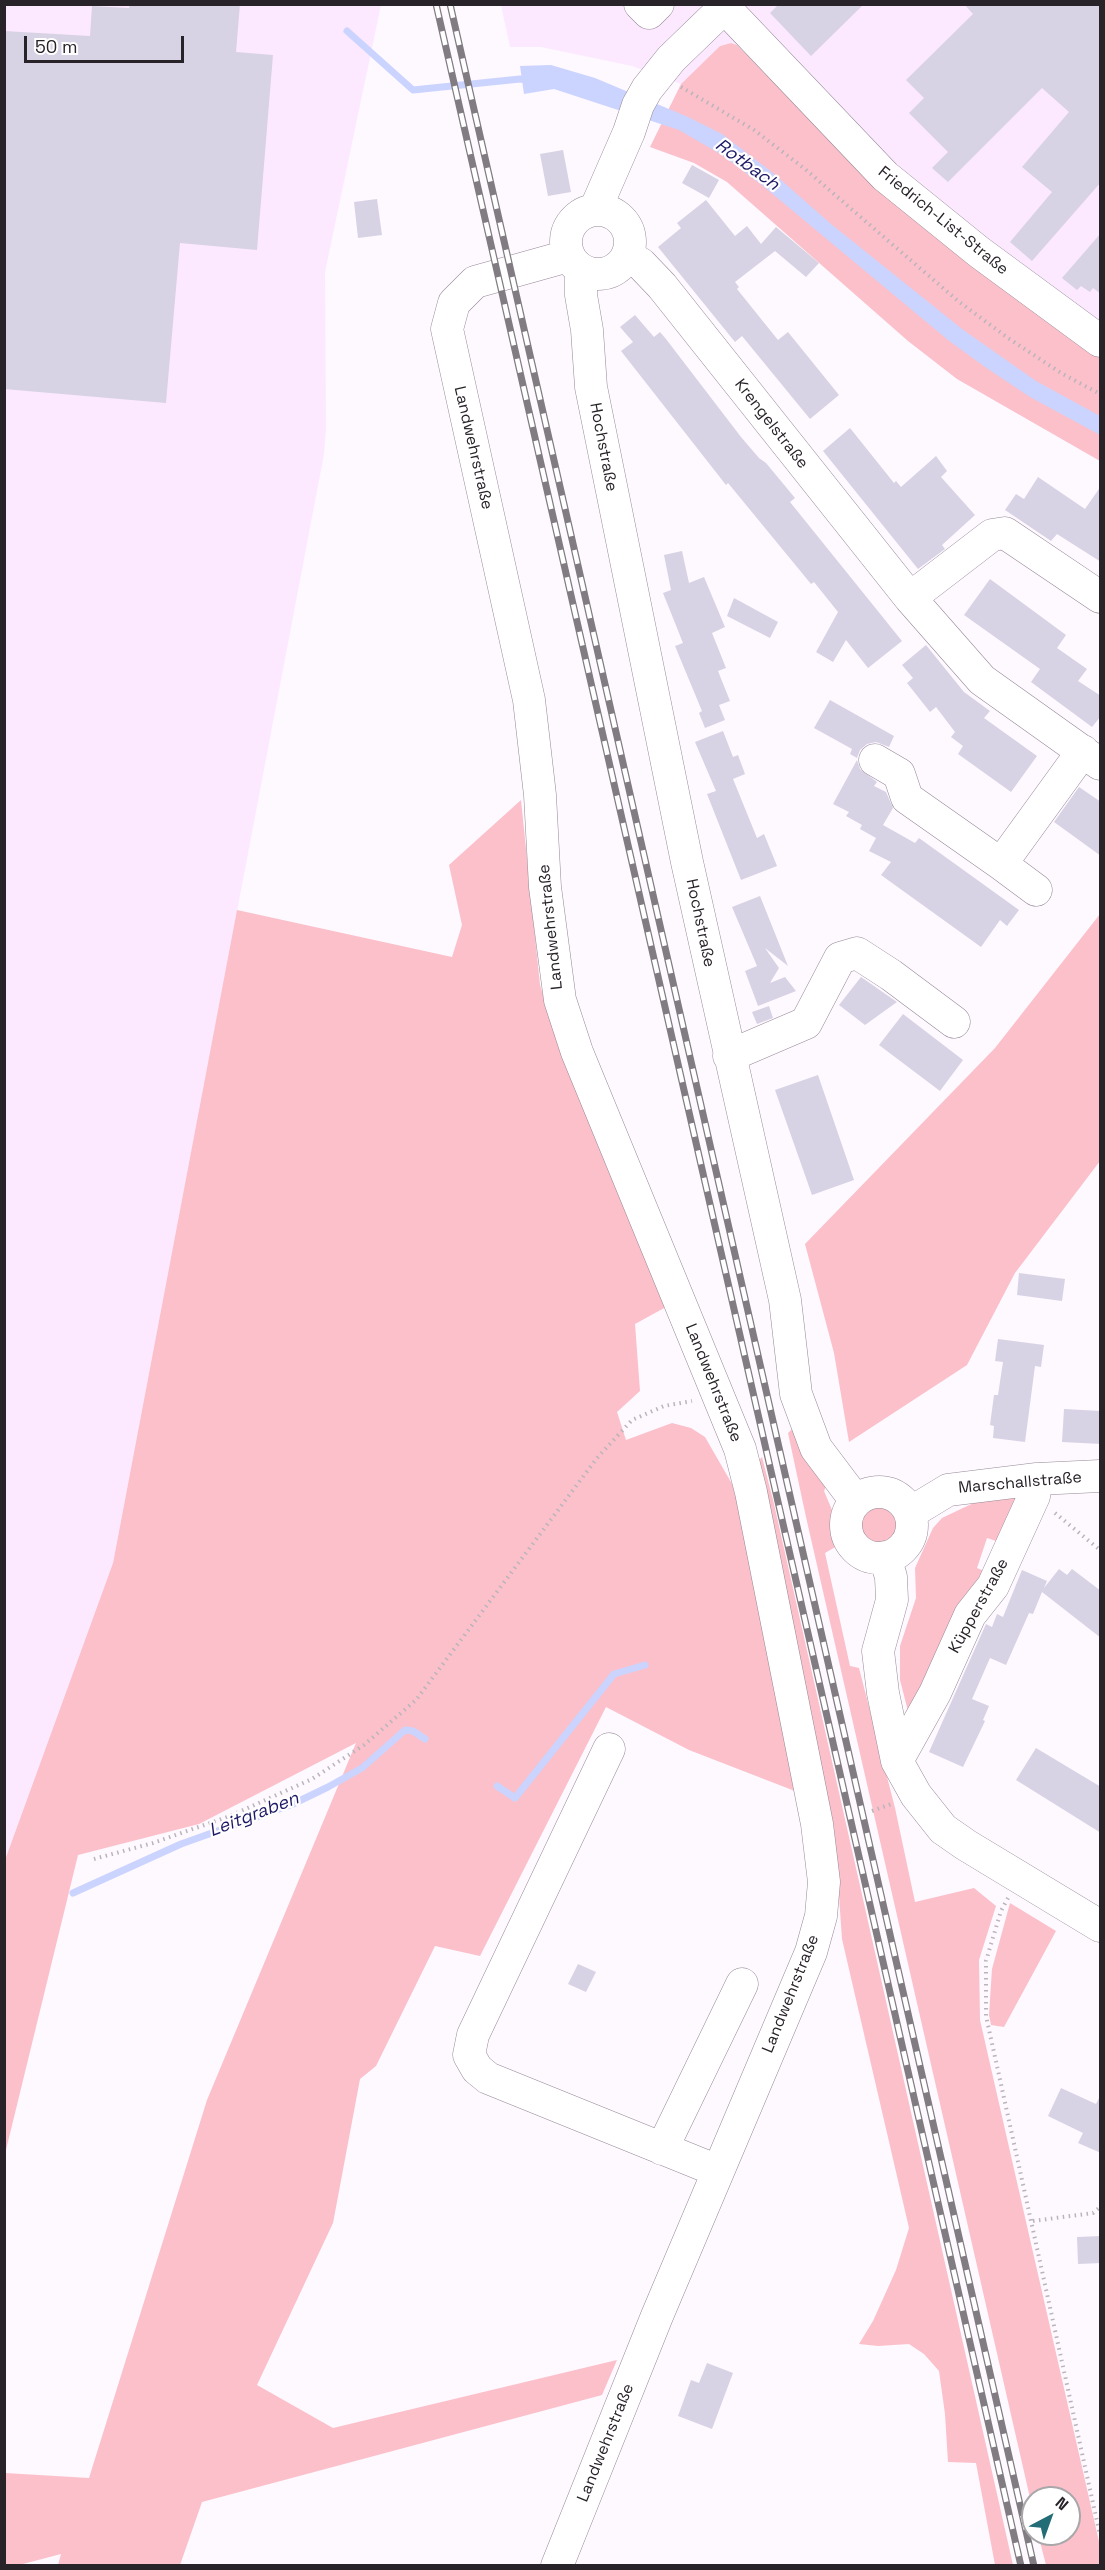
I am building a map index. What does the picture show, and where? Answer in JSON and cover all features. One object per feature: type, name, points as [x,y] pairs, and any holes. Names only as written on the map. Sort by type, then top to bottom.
[{"type":"street","points":[[640,4],[649,13],[658,4]]},
{"type":"street","points":[[608,215],[638,105],[652,82],[722,7]]},
{"type":"street","name":"Friedrich-List-Straße","points":[[722,7],[885,176],[979,252],[1101,341]]},
{"type":"street","points":[[608,215],[630,237],[596,264],[566,236],[576,218],[608,215]]},
{"type":"street","name":"Hochstraße","points":[[596,264],[581,295],[591,387],[687,862],[785,1300],[795,1394],[816,1448],[856,1501]]},
{"type":"street","name":"Krengelstraße","points":[[596,264],[641,264],[662,286],[909,598],[982,680],[1092,757],[1001,864]]},
{"type":"street","name":"Landwehrstraße","points":[[557,2565],[657,2316],[811,1952],[821,1916],[824,1882],[817,1824],[751,1492],[740,1449],[578,1052],[560,1000],[551,945],[540,795],[529,700],[447,329],[454,303],[475,282],[596,264]]},
{"type":"street","points":[[909,598],[992,535],[1005,533],[1101,597]]},
{"type":"street","points":[[875,760],[899,774],[908,798],[1036,890]]},
{"type":"street","points":[[729,1056],[806,1023],[840,958],[857,953],[954,1022]]},
{"type":"street","name":"Marschallstraße","points":[[909,1513],[948,1490],[1036,1488],[1101,1476]]},
{"type":"street","name":"Küpperstraße","points":[[897,1761],[934,1693],[970,1615],[993,1586],[1036,1488]]},
{"type":"street","points":[[879,1492],[892,1494],[902,1502],[909,1513],[912,1526],[909,1538],[902,1548],[885,1557],[866,1555],[855,1548],[848,1537],[847,1518],[856,1501],[866,1494],[879,1492]]},
{"type":"street","points":[[885,1557],[891,1577],[892,1600],[878,1651],[883,1693],[897,1761],[925,1809],[943,1828],[966,1845],[1101,1926]]},
{"type":"street","points":[[609,1749],[474,2035],[469,2055],[477,2069],[488,2078],[718,2171]]},
{"type":"street","points":[[662,2149],[742,1984]]},
{"type":"path","points":[[652,82],[688,90],[754,130],[805,169],[958,301],[1061,373],[1101,394]]},
{"type":"path","points":[[94,1859],[153,1843],[230,1816],[312,1779],[364,1745],[416,1700],[597,1458],[632,1420],[664,1406],[719,1397]]},
{"type":"path","points":[[1036,1488],[1101,1550]]},
{"type":"path","points":[[872,1811],[897,1802]]},
{"type":"path","points":[[1019,1875],[1001,1911],[986,1961],[986,2016],[1101,2535]]},
{"type":"path","points":[[1033,2221],[1094,2213],[1101,2207]]},
{"type":"shaded area","points":[[5,5],[381,5],[325,272],[326,429],[324,454],[113,1563],[5,1860]]},
{"type":"shaded area","points":[[501,5],[1100,5],[1100,352],[1027,307],[985,276],[860,171],[737,45],[731,43],[720,46],[681,84],[632,66],[541,47],[510,47]]},
{"type":"shaded area","points":[[731,43],[737,45],[860,171],[985,276],[1027,307],[1100,352],[1100,461],[957,379],[908,341],[727,182],[694,163],[650,147],[681,84],[720,46]]},
{"type":"shaded area","points":[[521,800],[540,985],[563,1056],[666,1307],[635,1324],[640,1391],[617,1412],[626,1440],[672,1423],[691,1428],[705,1437],[743,1503],[800,1793],[689,1750],[606,1707],[480,1956],[435,1946],[376,2066],[360,2079],[333,2223],[257,2385],[333,2428],[617,2360],[602,2395],[202,2502],[180,2565],[58,2565],[61,2554],[19,2565],[5,2565],[5,2473],[89,2478],[207,2100],[356,1743],[199,1824],[78,1855],[5,2154],[5,1860],[113,1563],[237,910],[452,957],[462,925],[449,865]]},
{"type":"shaded area","points":[[1100,914],[1100,1161],[1015,1273],[967,1365],[849,1442],[834,1353],[805,1244],[995,1048]]},
{"type":"shaded area","points":[[794,1427],[827,1484],[824,1491],[832,1510],[837,1546],[825,1553],[850,1666],[859,1668],[895,1808],[915,1902],[974,1888],[996,1906],[979,1960],[980,2020],[1100,2546],[1100,2565],[1046,2565],[1041,2546],[1081,2546],[1081,2486],[1027,2486],[788,1433]]},
{"type":"shaded area","points":[[762,1457],[1013,2565],[995,2565],[976,2463],[948,2462],[939,2371],[924,2354],[909,2344],[878,2346],[859,2344],[873,2321],[896,2270],[909,2228],[842,1939],[838,1881],[752,1467]]},
{"type":"shaded area","points":[[1020,1496],[1005,1544],[987,1538],[977,1568],[992,1574],[909,1715],[900,1680],[900,1646],[916,1598],[915,1568],[933,1528],[942,1518],[982,1499]]},
{"type":"shaded area","points":[[880,1500],[897,1507],[904,1524],[897,1541],[880,1548],[863,1541],[856,1524],[863,1507]]},
{"type":"shaded area","points":[[1010,1903],[1056,1931],[1004,2027],[991,2025],[989,2015],[992,1969]]},
{"type":"water","points":[[551,65],[595,78],[688,117],[722,134],[773,173],[831,224],[962,329],[1036,381],[1100,416],[1100,435],[1030,397],[948,340],[763,186],[722,155],[679,130],[554,89],[524,94],[520,66]]},
{"type":"building","points":[[130,4],[240,4],[236,52],[273,55],[257,250],[180,243],[166,403],[4,389],[4,31],[90,36],[92,6],[129,8]]},
{"type":"building","points":[[779,4],[864,4],[811,56],[770,13]]},
{"type":"building","points":[[964,4],[1101,4],[1101,182],[1032,261],[1010,242],[1052,192],[1022,167],[1069,112],[1042,88],[948,182],[932,168],[948,152],[909,113],[924,98],[906,80],[973,14]]},
{"type":"building","points":[[563,150],[571,192],[548,196],[540,154]]},
{"type":"building","points":[[692,165],[719,180],[709,198],[682,183]]},
{"type":"building","points":[[377,199],[382,235],[358,238],[354,202]]},
{"type":"building","points":[[706,200],[735,236],[747,226],[761,244],[776,227],[819,263],[806,277],[775,251],[735,282],[739,287],[737,289],[778,340],[788,332],[839,395],[810,419],[742,336],[735,342],[658,247],[681,228],[677,223]]},
{"type":"building","points":[[1101,233],[1101,294],[1093,288],[1090,292],[1081,286],[1077,290],[1062,278]]},
{"type":"building","points":[[635,315],[654,337],[660,332],[666,339],[741,437],[795,498],[790,502],[902,641],[868,668],[846,640],[833,662],[816,652],[838,612],[814,582],[811,584],[728,483],[726,485],[621,351],[633,342],[620,327]]},
{"type":"building","points":[[850,428],[894,483],[896,481],[901,487],[936,456],[947,471],[941,477],[975,515],[942,545],[945,549],[918,569],[823,451]]},
{"type":"building","points":[[1038,477],[1085,509],[1101,486],[1101,562],[1057,534],[1051,541],[1005,510],[1016,494],[1024,499]]},
{"type":"building","points":[[682,551],[689,583],[704,577],[725,627],[712,633],[726,668],[718,671],[730,701],[719,705],[725,720],[705,728],[699,713],[702,711],[675,646],[683,643],[663,593],[671,590],[664,555]]},
{"type":"building","points":[[990,579],[1066,635],[1057,648],[1087,669],[1078,681],[1101,696],[1101,716],[1092,727],[1031,682],[1040,669],[964,615]]},
{"type":"building","points":[[734,598],[778,622],[770,638],[727,616]]},
{"type":"building","points":[[926,645],[964,692],[990,711],[984,718],[1037,756],[1011,792],[958,754],[963,746],[951,737],[955,732],[936,707],[930,712],[907,683],[913,678],[902,665]]},
{"type":"building","points":[[830,700],[894,736],[889,747],[876,742],[867,744],[860,750],[857,758],[850,754],[852,749],[814,728]]},
{"type":"building","points":[[723,731],[733,757],[738,755],[745,774],[733,779],[757,838],[764,834],[777,866],[741,880],[707,794],[716,791],[695,742]]},
{"type":"building","points":[[857,760],[860,769],[877,782],[874,786],[886,792],[893,808],[883,825],[915,843],[919,838],[1019,910],[1007,926],[1000,920],[981,947],[881,875],[891,862],[869,851],[876,838],[860,829],[862,825],[846,816],[849,812],[833,804]]},
{"type":"building","points":[[1079,787],[1101,802],[1101,856],[1054,822]]},
{"type":"building","points":[[760,896],[788,966],[765,948],[779,968],[770,983],[785,977],[796,991],[758,1006],[745,971],[757,966],[732,907]]},
{"type":"building","points":[[861,977],[897,1002],[865,1025],[839,1005]]},
{"type":"building","points":[[769,1006],[773,1018],[757,1024],[752,1012]]},
{"type":"building","points":[[903,1014],[963,1060],[940,1091],[879,1045]]},
{"type":"building","points":[[818,1075],[854,1180],[812,1195],[775,1090]]},
{"type":"building","points":[[1019,1273],[1065,1279],[1062,1301],[1017,1295]]},
{"type":"building","points":[[998,1339],[1044,1345],[1041,1367],[1035,1366],[1025,1442],[993,1438],[994,1426],[990,1425],[994,1395],[998,1395],[1003,1362],[995,1361]]},
{"type":"building","points":[[1064,1409],[1101,1411],[1101,1444],[1062,1442]]},
{"type":"building","points":[[1059,1569],[1067,1575],[1072,1569],[1101,1591],[1101,1638],[1042,1592],[1033,1614],[1029,1613],[1006,1665],[990,1658],[972,1699],[989,1706],[983,1720],[985,1721],[963,1767],[929,1752],[986,1624],[992,1627],[997,1614],[1003,1617],[1022,1570],[1047,1581],[1044,1588]]},
{"type":"building","points":[[1036,1748],[1101,1787],[1101,1833],[1016,1780]]},
{"type":"building","points":[[578,1964],[596,1972],[586,1992],[568,1984]]},
{"type":"building","points":[[1061,2088],[1096,2104],[1101,2094],[1101,2153],[1078,2143],[1083,2133],[1048,2116]]},
{"type":"building","points":[[1101,2236],[1101,2263],[1078,2264],[1077,2237]]},
{"type":"building","points":[[707,2363],[733,2373],[712,2429],[678,2416],[691,2380],[699,2383]]},
{"type":"waterway","name":"Rotbach","points":[[347,31],[413,90],[520,79],[531,80]]},
{"type":"waterway","name":"Leitgraben","points":[[497,1786],[515,1798],[614,1674],[645,1665]]},
{"type":"waterway","name":"Leitgraben","points":[[73,1893],[181,1844],[293,1804],[328,1787],[362,1768],[405,1730],[413,1731],[425,1739]]},
{"type":"railway","points":[[436,4],[1021,2566]]},
{"type":"railway","points":[[450,4],[1034,2566]]}]
